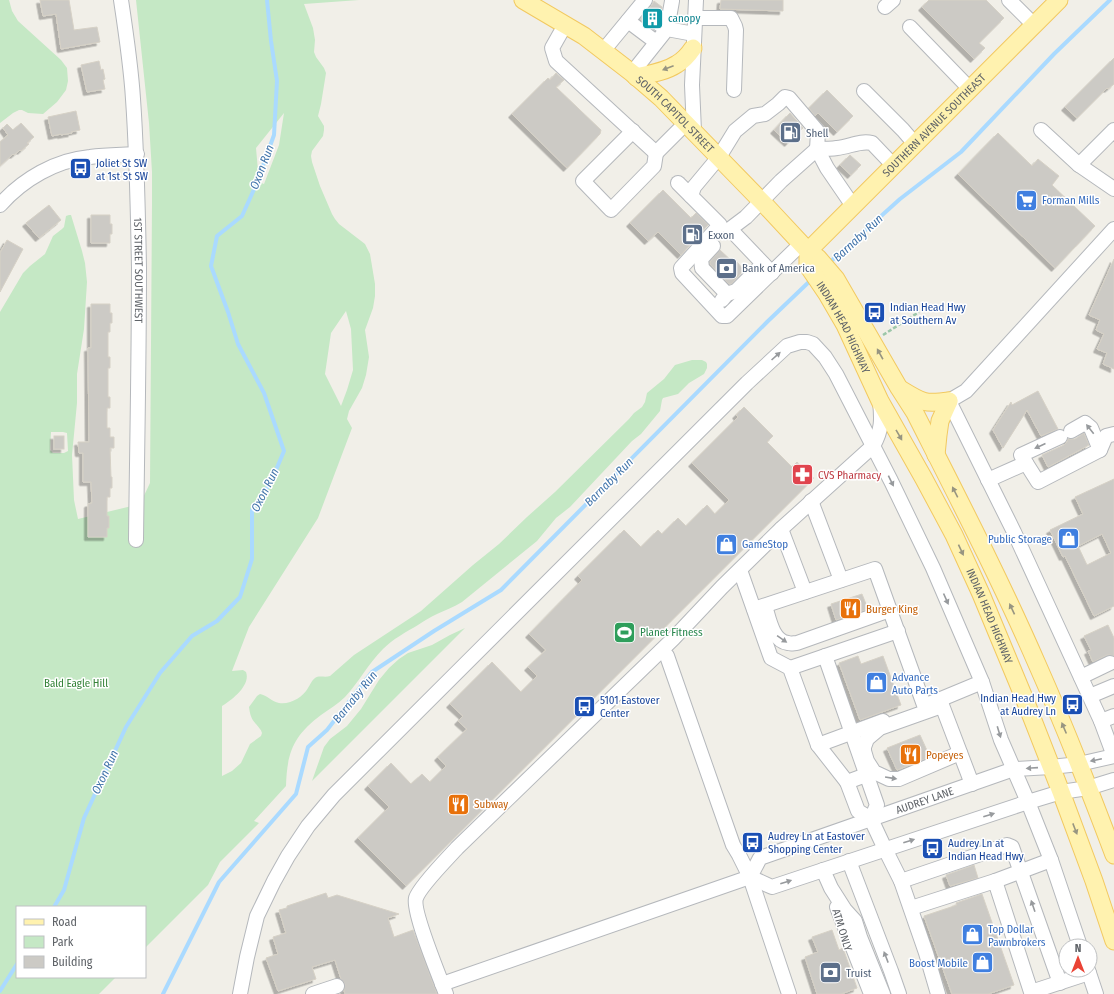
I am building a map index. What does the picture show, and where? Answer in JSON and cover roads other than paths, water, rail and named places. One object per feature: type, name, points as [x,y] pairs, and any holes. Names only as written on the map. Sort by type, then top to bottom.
[{"type":"main road","name":"SOUTH CAPITOL STREET","points":[[523,0],[584,36],[661,98],[761,201],[809,255]]},
{"type":"main road","name":"SOUTHERN AVENUE SOUTHEAST","points":[[809,255],[853,206],[893,165],[1060,0]]},
{"type":"main road","points":[[634,75],[662,71],[673,66],[681,61],[694,41]]},
{"type":"main road","name":"INDIAN HEAD HIGHWAY","points":[[809,255],[836,279],[915,413],[1002,587],[1037,664],[1079,764],[1114,855]]},
{"type":"main road","name":"INDIAN HEAD HIGHWAY","points":[[809,255],[827,294],[845,325],[880,401],[954,535],[981,594],[1061,792],[1094,880],[1114,941]]},
{"type":"main road","points":[[899,388],[922,402],[933,403],[949,401]]},
{"type":"main road","points":[[936,455],[940,421],[949,401]]},
{"type":"street","name":"1ST STREET SOUTHWEST","points":[[121,0],[130,69],[137,154],[139,313],[136,540]]},
{"type":"street","points":[[634,75],[656,42],[672,0]]},
{"type":"street","points":[[633,131],[583,181],[611,210],[654,166],[656,153],[690,127],[696,0]]},
{"type":"street","points":[[1009,0],[1034,25]]},
{"type":"street","points":[[603,51],[628,21],[643,7]]},
{"type":"street","points":[[695,18],[731,18],[734,22],[736,30],[734,90]]},
{"type":"street","points":[[628,21],[656,42]]},
{"type":"street","points":[[565,25],[552,48],[556,61],[656,153]]},
{"type":"street","points":[[663,26],[694,41]]},
{"type":"street","points":[[910,27],[970,89]]},
{"type":"street","points":[[864,91],[915,144]]},
{"type":"street","points":[[690,196],[694,187],[719,157],[735,131],[753,116],[765,114],[785,98],[789,98],[818,132],[817,149],[827,168],[853,206]]},
{"type":"street","points":[[1041,130],[1080,165],[1114,189]]},
{"type":"street","points":[[1080,165],[1114,130]]},
{"type":"street","points":[[727,294],[702,268],[701,259],[730,229],[746,218],[781,181],[817,149],[836,148],[857,143],[872,143],[893,165]]},
{"type":"street","points":[[0,205],[28,181],[60,164],[90,157],[137,154]]},
{"type":"street","points":[[678,183],[720,225],[681,268],[682,273],[722,316],[727,316],[767,268]]},
{"type":"street","points":[[730,229],[767,268]]},
{"type":"street","points":[[1114,230],[966,391],[949,401],[1014,532],[1090,696],[1108,718],[1114,756]]},
{"type":"street","points":[[714,308],[727,294],[736,290],[767,268],[809,255]]},
{"type":"street","points":[[240,994],[257,916],[274,880],[284,862],[312,821],[334,795],[747,383],[787,346],[800,342],[813,344],[825,357],[836,374],[933,568],[982,682],[1001,740],[1051,860],[1077,938]]},
{"type":"street","points":[[880,401],[882,420],[878,436],[873,446],[781,529],[722,587],[661,651],[457,848],[426,883],[416,898],[418,915],[444,989],[750,877],[772,887],[1028,802],[1061,792],[1088,788],[1114,780]]},
{"type":"street","points":[[988,480],[1085,423],[1091,428],[1100,450]]},
{"type":"street","points":[[1023,459],[1038,482],[1100,450],[1106,436],[1114,434]]},
{"type":"street","points":[[811,501],[841,580]]},
{"type":"street","points":[[781,529],[805,592]]},
{"type":"street","points":[[759,608],[876,569],[924,705]]},
{"type":"street","points":[[740,570],[759,608],[776,635],[781,641],[788,644],[797,643],[890,610]]},
{"type":"street","points":[[759,608],[771,658],[790,668],[818,745],[847,782],[858,811],[871,819],[901,880],[926,953],[938,994]]},
{"type":"street","points":[[790,668],[898,631]]},
{"type":"street","points":[[661,651],[667,656],[733,845],[750,877],[789,994]]},
{"type":"street","points":[[825,656],[866,775],[878,805],[871,819]]},
{"type":"street","points":[[1081,677],[1110,664]]},
{"type":"street","points":[[960,753],[899,779],[889,779],[874,772],[864,751],[864,746],[868,739],[880,728],[941,703],[982,682]]},
{"type":"street","points":[[1090,696],[1114,686]]},
{"type":"street","points":[[818,745],[924,705],[941,703]]},
{"type":"street","points":[[941,703],[972,784]]},
{"type":"street","name":"AUDREY LANE","points":[[750,877],[760,858],[1014,769],[1079,764],[1114,756]]},
{"type":"street","points":[[847,782],[866,775]]},
{"type":"street","points":[[901,880],[1007,845],[1012,847],[1020,871],[1051,988]]},
{"type":"street","points":[[911,908],[1051,860]]},
{"type":"street","points":[[849,861],[899,994]]},
{"type":"street","points":[[823,870],[871,994]]},
{"type":"street","points":[[995,880],[1028,993],[1051,988],[1075,978]]},
{"type":"street","points":[[831,888],[845,910],[855,921],[883,994]]},
{"type":"street","name":"ATM ONLY","points":[[831,888],[839,927],[865,994]]},
{"type":"street","points":[[855,921],[860,892]]},
{"type":"street","points":[[860,892],[860,918],[889,994]]},
{"type":"street","points":[[845,910],[877,994]]},
{"type":"street","points":[[1091,978],[1096,994]]},
{"type":"street","points":[[313,994],[338,986]]},
{"type":"waterway","name":"Oxon Run","points":[[55,906],[64,890],[84,818],[126,727],[160,673],[192,636],[217,621],[240,597],[252,559],[252,510],[271,482],[284,451],[264,393],[238,344],[211,266],[217,236],[242,216],[256,185],[274,135],[277,81],[267,0]]},
{"type":"waterway","name":"Barnaby Run","points":[[829,263],[900,199],[961,152],[1054,54],[1110,0]]},
{"type":"waterway","name":"Barnaby Run","points":[[163,994],[219,882],[296,794],[308,747],[327,730],[372,672],[434,631],[501,590],[767,322],[812,279]]},
{"type":"waterway","name":"Oxon Run","points":[[0,991],[16,966]]},
{"type":"tunnel","points":[[645,13],[659,24]]},
{"type":"place","name":"canopy","points":[[652,18]]},
{"type":"place","name":"Shell","points":[[790,133]]},
{"type":"place","name":"Joliet St SW at 1st St SW","points":[[80,169]]},
{"type":"place","name":"Forman Mills","points":[[1026,200]]},
{"type":"place","name":"Exxon","points":[[692,235]]},
{"type":"place","name":"Bank of America","points":[[726,268]]},
{"type":"place","name":"Indian Head Hwy at Southern Av","points":[[874,313]]},
{"type":"place","name":"CVS Pharmacy","points":[[803,475]]},
{"type":"place","name":"Public Storage","points":[[1068,539]]},
{"type":"place","name":"GameStop","points":[[726,544]]},
{"type":"place","name":"Burger King","points":[[850,609]]},
{"type":"place","name":"Planet Fitness","points":[[624,632]]},
{"type":"place","name":"Advance Auto Parts","points":[[876,683]]},
{"type":"place","name":"Indian Head Hwy at Audrey Ln","points":[[1072,704]]},
{"type":"place","name":"5101 Eastover Center","points":[[584,706]]},
{"type":"place","name":"Popeyes","points":[[910,755]]},
{"type":"place","name":"Subway","points":[[459,804]]},
{"type":"place","name":"Audrey Ln at Eastover Shopping Center","points":[[753,842]]},
{"type":"place","name":"Audrey Ln at Indian Head Hwy","points":[[933,849]]},
{"type":"place","name":"Top Dollar Pawnbrokers","points":[[972,935]]},
{"type":"place","name":"Boost Mobile","points":[[983,963]]},
{"type":"place","name":"Truist","points":[[831,973]]},
{"type":"park label","name":"Bald Eagle Hill","points":[[76,683]]}]
